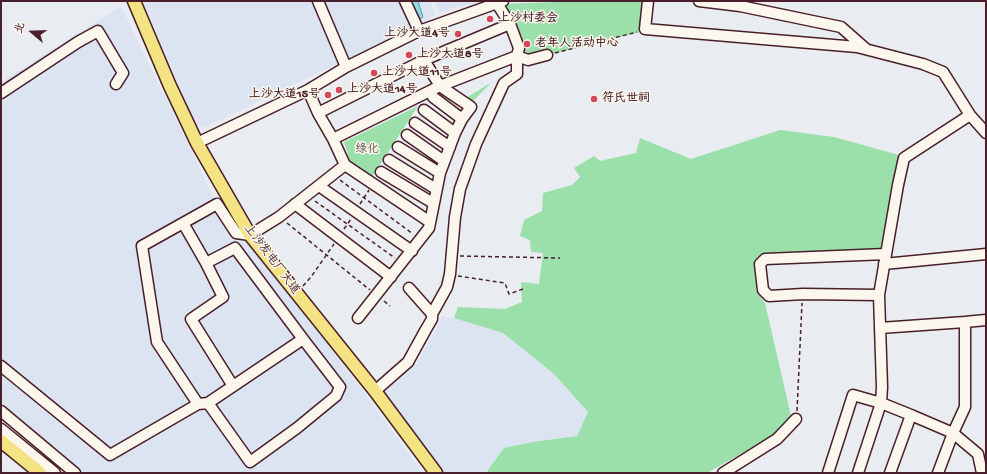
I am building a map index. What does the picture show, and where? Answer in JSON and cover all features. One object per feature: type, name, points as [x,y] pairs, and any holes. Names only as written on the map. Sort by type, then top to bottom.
[{"type":"main road","name":"上沙发电厂大道","points":[[134,1],[170,86],[197,143],[250,235],[375,391],[436,473]]},
{"type":"main road","points":[[1,441],[40,473]]},
{"type":"street","points":[[318,1],[346,67]]},
{"type":"street","points":[[405,1],[419,30]]},
{"type":"street","points":[[197,143],[308,90],[346,67],[419,30],[500,1]]},
{"type":"street","points":[[375,391],[408,362],[447,287],[450,274],[458,196],[476,144],[504,83],[517,74],[517,56],[519,48],[510,24],[498,5],[500,1]]},
{"type":"street","points":[[648,1],[645,29],[857,47],[923,64],[943,72],[970,115],[986,133]]},
{"type":"street","points":[[699,1],[740,6],[841,27],[866,49]]},
{"type":"street","points":[[318,113],[424,60],[510,24]]},
{"type":"street","points":[[1,93],[78,42],[98,31],[123,73],[116,84]]},
{"type":"street","points":[[333,139],[440,86],[517,56],[528,60],[547,55]]},
{"type":"street","points":[[358,318],[429,228],[436,189],[444,161],[462,119],[471,107],[440,86],[424,60]]},
{"type":"street","points":[[308,90],[318,113],[333,139],[345,165],[430,222]]},
{"type":"street","points":[[433,97],[462,119]]},
{"type":"street","points":[[424,110],[455,133]]},
{"type":"street","points":[[858,473],[881,403],[882,387],[879,296],[904,158],[970,115]]},
{"type":"street","points":[[415,123],[450,147]]},
{"type":"street","points":[[407,135],[444,161]]},
{"type":"street","points":[[398,147],[440,173]]},
{"type":"street","points":[[389,160],[436,189]]},
{"type":"street","points":[[206,263],[235,248],[340,387],[336,396],[297,428],[250,462],[157,342],[142,246],[217,204],[236,233],[250,235],[279,217],[345,165]]},
{"type":"street","points":[[381,172],[433,203]]},
{"type":"street","points":[[319,186],[412,251]]},
{"type":"street","points":[[295,204],[391,277]]},
{"type":"street","points":[[183,223],[206,263],[223,297],[191,319],[233,386]]},
{"type":"street","points":[[879,296],[803,294],[769,296],[763,290],[760,264],[765,259],[885,259],[986,254]]},
{"type":"street","points":[[408,288],[432,314]]},
{"type":"street","points":[[880,328],[986,320]]},
{"type":"street","points":[[938,473],[965,407],[965,322]]},
{"type":"street","points":[[1,366],[110,455],[233,386],[303,339]]},
{"type":"street","points":[[828,473],[853,395],[881,403],[954,432],[978,454],[982,473]]},
{"type":"street","points":[[1,411],[75,473]]},
{"type":"street","points":[[890,473],[911,415]]},
{"type":"street","points":[[723,473],[777,439],[796,419]]},
{"type":"street","points":[[1,429],[55,473]]},
{"type":"path","points":[[547,55],[640,32],[645,29]]},
{"type":"path","points":[[333,174],[421,240]]},
{"type":"path","points":[[307,195],[402,263]]},
{"type":"path","points":[[279,217],[390,306]]},
{"type":"path","points":[[452,256],[560,258]]},
{"type":"path","points":[[450,274],[505,283],[509,294],[523,289]]},
{"type":"path","points":[[796,419],[803,294]]},
{"type":"shaded area","points":[[143,1],[430,1],[435,15],[428,20],[203,128],[197,127]]},
{"type":"shaded area","points":[[434,1],[481,1],[439,13]]},
{"type":"shaded area","points":[[121,6],[213,196],[364,392],[423,473],[77,473],[1,408],[1,82]]},
{"type":"shaded area","points":[[441,316],[454,318],[503,333],[554,374],[588,412],[577,436],[533,442],[488,470],[488,473],[445,473],[384,393],[417,363],[441,320]]},
{"type":"green space","points":[[584,1],[648,1],[645,29],[640,32],[528,60],[517,56],[500,4]]},
{"type":"green space","points":[[492,82],[472,102],[466,98]]},
{"type":"green space","name":"绿化","points":[[418,106],[372,177],[350,161],[344,142]]},
{"type":"green space","points":[[780,130],[834,137],[899,155],[881,251],[761,256],[756,261],[756,291],[765,303],[791,416],[772,436],[707,473],[488,473],[488,470],[504,448],[533,442],[577,436],[588,412],[554,374],[503,333],[454,318],[458,307],[505,309],[522,302],[521,282],[539,284],[543,253],[531,252],[530,240],[520,236],[524,220],[542,211],[543,193],[572,185],[580,177],[574,168],[594,156],[600,161],[636,153],[640,138],[691,159]]},
{"type":"water","points":[[411,1],[418,1],[423,17],[420,19]]},
{"type":"place","name":"上沙村委会","points":[[490,19]]},
{"type":"place","name":"上沙大道4号","points":[[458,34]]},
{"type":"place","name":"老年人活动中心","points":[[527,44]]},
{"type":"place","name":"上沙大道8号","points":[[409,55]]},
{"type":"place","name":"上沙大道11号","points":[[374,73]]},
{"type":"place","name":"上沙大道14号","points":[[339,90]]},
{"type":"place","name":"上沙大道15号","points":[[328,95]]},
{"type":"place","name":"符氏世祠","points":[[594,99]]}]
